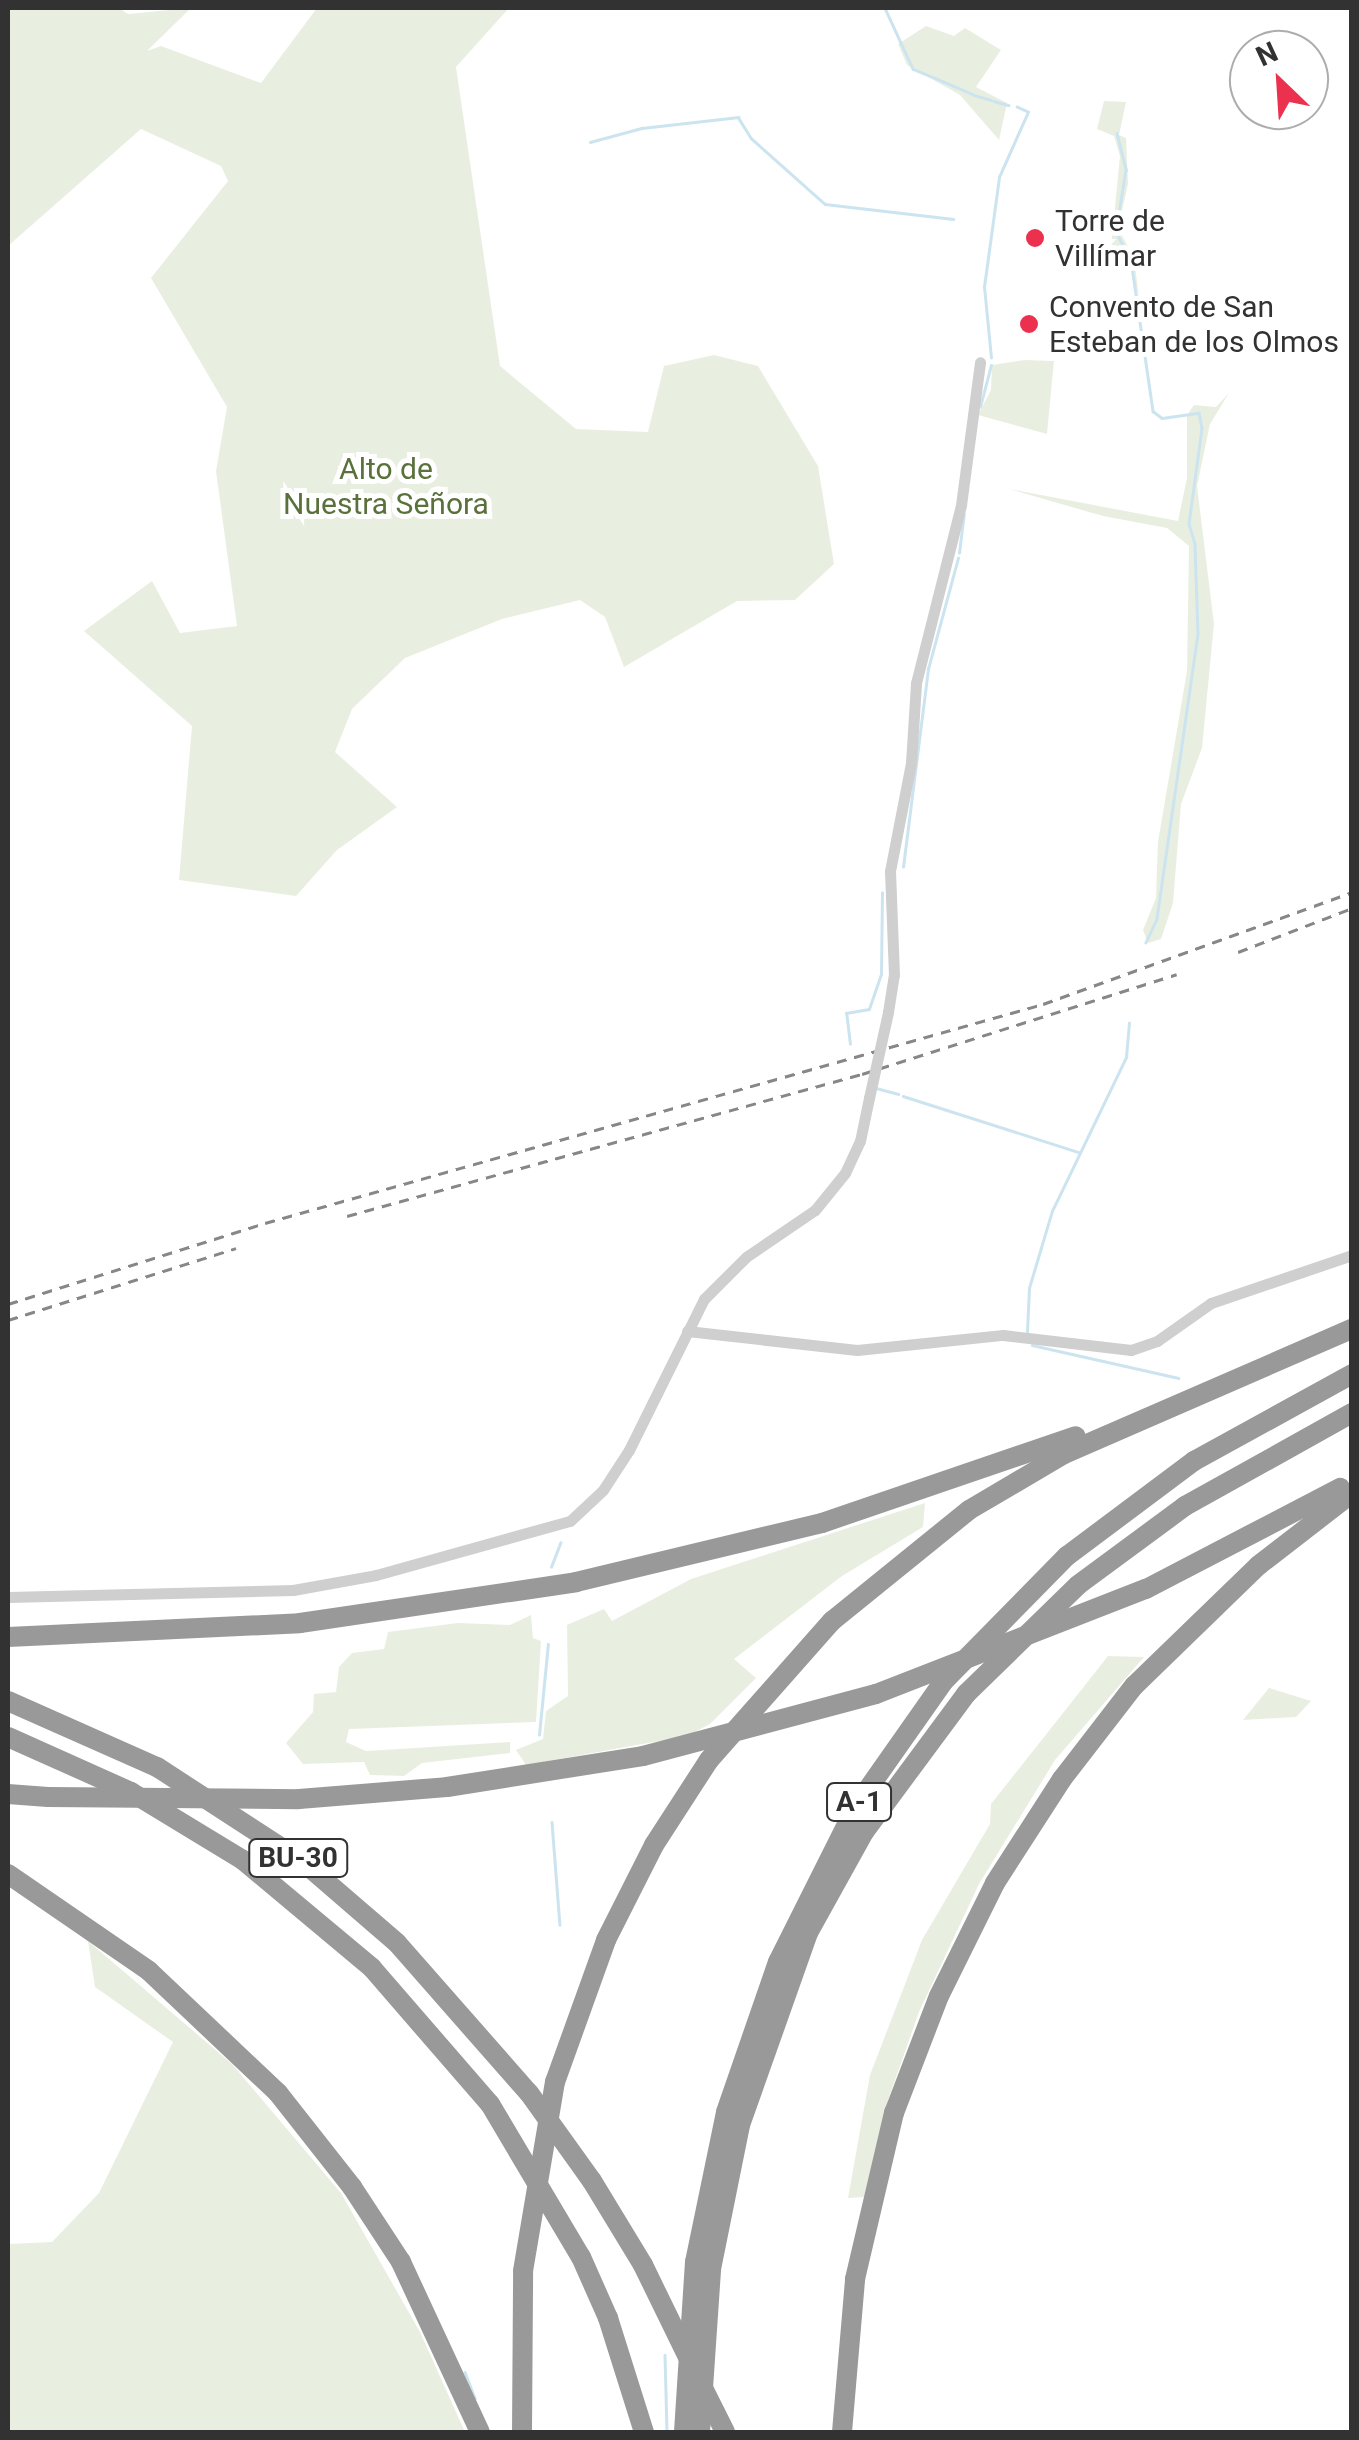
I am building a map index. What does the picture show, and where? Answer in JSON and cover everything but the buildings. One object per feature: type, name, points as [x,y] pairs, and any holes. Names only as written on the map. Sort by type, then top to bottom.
[{"type":"highway","points":[[8,1637],[198,1632],[389,1613],[686,1559],[982,1471],[1352,1327]]},
{"type":"highway","points":[[522,2432],[522,2271],[555,2082],[606,1940],[654,1845],[710,1760],[832,1621],[969,1510],[1078,1447],[1352,1327]]},
{"type":"highway","name":"A-1","points":[[684,2432],[695,2262],[726,2112],[778,1962],[856,1806],[943,1682],[1067,1556],[1194,1461],[1352,1374]]},
{"type":"highway","name":"A-1","points":[[700,2432],[711,2269],[740,2124],[808,1933],[864,1832],[966,1694],[1078,1585],[1186,1506],[1352,1413]]},
{"type":"highway","points":[[8,1794],[299,1799],[447,1787],[643,1756],[876,1694],[1146,1588],[1352,1481]]},
{"type":"highway","points":[[842,2432],[856,2280],[894,2113],[922,2034],[995,1883],[1062,1779],[1134,1686],[1216,1602],[1352,1492]]},
{"type":"highway","name":"BU-30","points":[[8,1701],[158,1767],[302,1861],[409,1955],[529,2093],[592,2182],[643,2265],[722,2432]]},
{"type":"highway","name":"BU-30","points":[[8,1738],[130,1792],[244,1860],[362,1958],[490,2104],[580,2257],[613,2331],[644,2432]]},
{"type":"highway","points":[[8,1874],[149,1971],[278,2092],[352,2187],[400,2262],[480,2432]]},
{"type":"street","points":[[8,1597],[292,1590],[555,1527],[603,1490],[687,1331],[716,1285],[815,1210],[844,1174],[860,1141],[894,974],[890,871],[911,763],[916,682],[961,504],[980,362]]},
{"type":"street","points":[[687,1331],[856,1350],[1003,1336],[1131,1350],[1157,1341],[1210,1303],[1352,1255]]},
{"type":"green space","name":"Alto de Nuestra Señora","points":[[8,8],[119,8],[128,14],[191,8],[147,51],[161,46],[261,83],[317,8],[509,8],[456,67],[500,366],[576,429],[648,432],[664,366],[714,355],[758,366],[818,466],[834,564],[795,600],[737,601],[624,667],[605,617],[580,600],[502,619],[405,658],[352,709],[335,752],[397,807],[337,850],[296,896],[179,880],[192,726],[84,631],[152,581],[180,633],[237,626],[216,471],[227,407],[151,278],[228,181],[221,166],[141,129],[8,246]]},
{"type":"green space","points":[[926,26],[954,36],[965,28],[1001,50],[976,87],[1007,103],[999,140],[960,95],[907,65],[898,44]]},
{"type":"green space","points":[[1104,101],[1126,102],[1119,135],[1126,138],[1128,184],[1118,228],[1134,258],[1139,298],[1127,254],[1110,258],[1120,156],[1114,136],[1097,129]]},
{"type":"green space","points":[[1054,361],[1047,434],[978,415],[991,390],[992,365]]},
{"type":"green space","points":[[1229,393],[1210,424],[1197,486],[1214,624],[1202,748],[1181,804],[1173,903],[1161,939],[1148,943],[1143,930],[1156,898],[1158,842],[1187,671],[1189,546],[1167,528],[1103,516],[1009,489],[1178,521],[1187,478],[1187,415],[1194,405],[1216,407]]},
{"type":"green space","points":[[925,1503],[923,1527],[842,1576],[734,1659],[756,1678],[710,1724],[687,1736],[526,1765],[516,1750],[543,1739],[546,1711],[568,1696],[567,1625],[604,1609],[612,1621],[691,1579]]},
{"type":"green space","points":[[531,1615],[533,1638],[541,1641],[536,1722],[349,1729],[346,1742],[366,1751],[510,1742],[510,1753],[422,1763],[404,1776],[370,1775],[364,1762],[303,1764],[286,1743],[313,1712],[314,1694],[336,1692],[339,1667],[352,1653],[384,1649],[388,1632],[458,1623],[510,1625]]},
{"type":"green space","points":[[1108,1656],[1144,1657],[1055,1760],[979,1884],[919,2012],[888,2100],[865,2197],[848,2198],[870,2075],[922,1940],[990,1824],[991,1804]]},
{"type":"green space","points":[[1269,1688],[1311,1701],[1296,1717],[1243,1720]]},
{"type":"green space","points":[[88,1941],[232,2064],[341,2193],[420,2332],[465,2432],[8,2432],[8,2244],[52,2242],[99,2193],[173,2042],[95,1987]]},
{"type":"waterway","points":[[885,8],[913,69],[940,80]]},
{"type":"waterway","points":[[942,81],[972,94]]},
{"type":"waterway","points":[[974,95],[991,100]]},
{"type":"waterway","points":[[994,101],[1008,105]]},
{"type":"waterway","points":[[991,358],[984,287],[999,177],[1028,112],[1017,107]]},
{"type":"waterway","points":[[590,142],[642,128],[738,117],[751,138],[825,204],[953,219]]},
{"type":"waterway","points":[[1117,133],[1126,170],[1116,232],[1131,260],[1153,411],[1162,418],[1199,413],[1202,428],[1189,524],[1195,544],[1198,634],[1157,919],[1146,943]]},
{"type":"waterway","points":[[980,407],[991,365]]},
{"type":"waterway","points":[[959,553],[964,514]]},
{"type":"waterway","points":[[903,867],[928,669],[958,558]]},
{"type":"waterway","points":[[850,1044],[846,1013],[869,1009],[881,974],[882,893]]},
{"type":"waterway","points":[[1027,1332],[1029,1288],[1052,1211],[1126,1057],[1129,1023]]},
{"type":"waterway","points":[[876,1088],[898,1094]]},
{"type":"waterway","points":[[903,1096],[1078,1152]]},
{"type":"waterway","points":[[1032,1345],[1178,1378]]},
{"type":"waterway","points":[[551,1567],[560,1543]]},
{"type":"waterway","points":[[539,1735],[548,1644]]},
{"type":"waterway","points":[[552,1822],[560,1925]]},
{"type":"waterway","points":[[665,2355],[667,2432]]},
{"type":"waterway","points":[[465,2372],[475,2398]]},
{"type":"railway","points":[[8,1304],[265,1223],[1043,1004],[1352,892]]},
{"type":"railway","points":[[1238,952],[1352,908]]},
{"type":"railway","points":[[347,1216],[862,1074],[1177,974]]},
{"type":"railway","points":[[8,1320],[236,1248]]},
{"type":"place","name":"Torre de Villímar","points":[[1035,238]]},
{"type":"place","name":"Convento de San Esteban de los Olmos","points":[[1029,324]]}]
